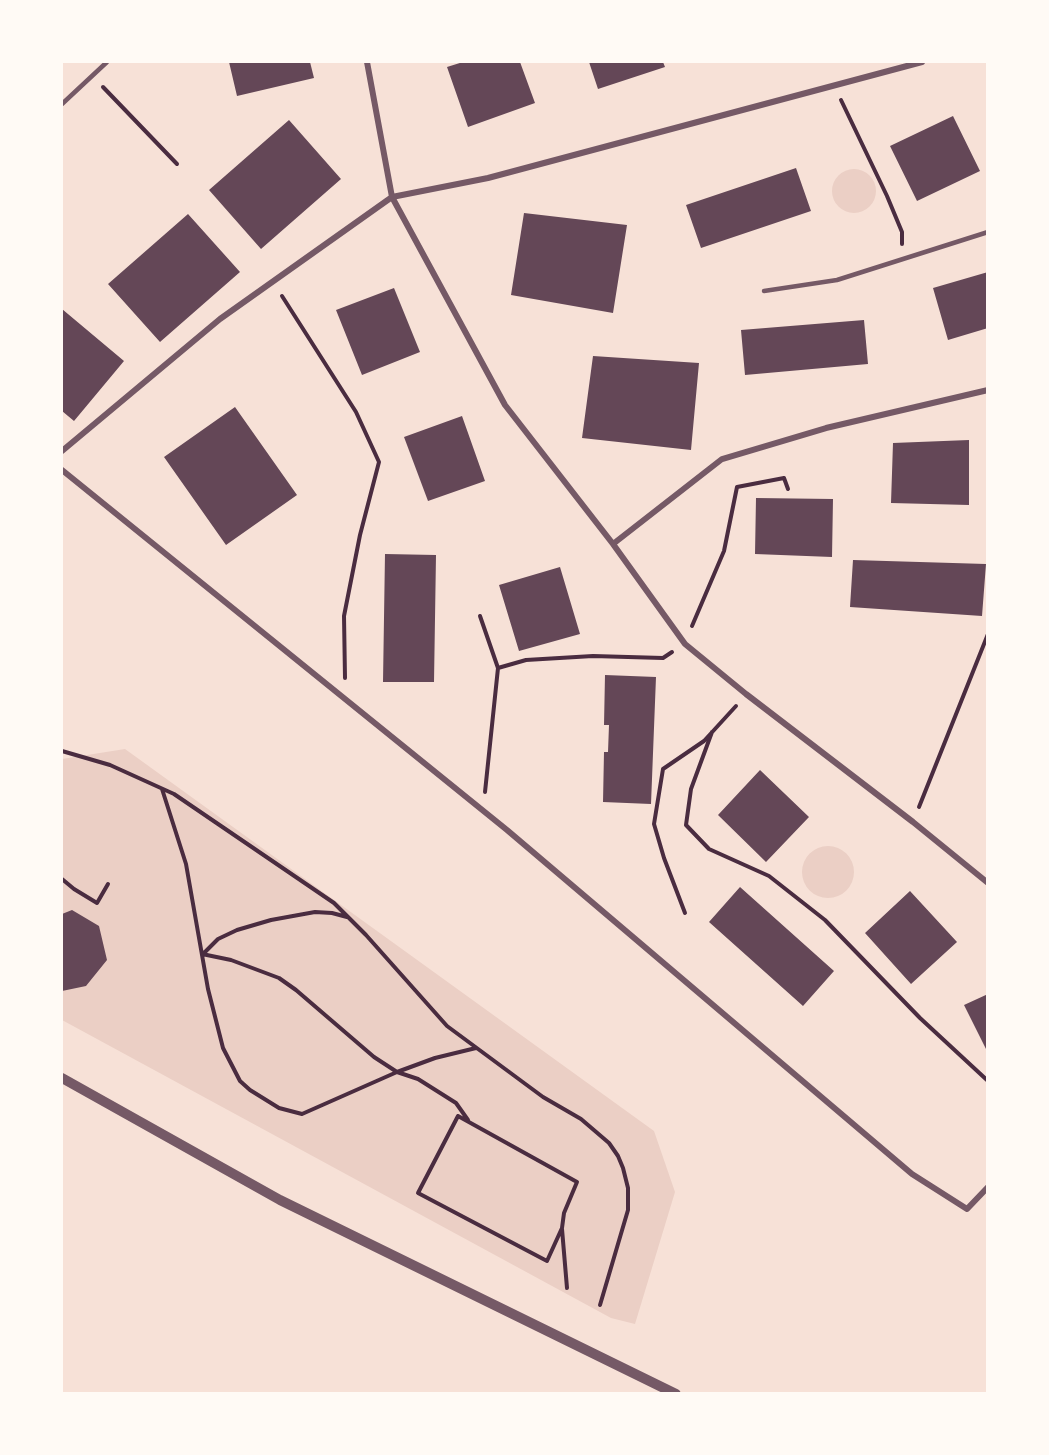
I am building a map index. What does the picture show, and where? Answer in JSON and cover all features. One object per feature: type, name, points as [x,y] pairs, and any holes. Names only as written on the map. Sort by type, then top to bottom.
[{"type":"street","points":[[367,62],[392,197],[505,405],[613,544],[685,644],[913,822],[987,883]]},
{"type":"street","points":[[62,451],[220,319],[392,197],[488,178],[922,62]]},
{"type":"street","points":[[613,544],[722,459],[826,428],[987,390]]},
{"type":"street","points":[[62,470],[483,810],[912,1174],[967,1209],[987,1187]]},
{"type":"street","points":[[62,1078],[280,1200],[676,1394]]},
{"type":"lane","points":[[62,104],[107,62]]},
{"type":"lane","points":[[764,291],[837,280],[987,232]]},
{"type":"path","points":[[92,75],[177,165]]},
{"type":"path","points":[[834,84],[902,232],[901,260]]},
{"type":"path","points":[[273,281],[356,412],[379,462],[360,535],[344,616],[346,699]]},
{"type":"path","points":[[498,668],[526,660],[593,656],[663,658],[685,644],[724,551],[737,487],[784,478],[788,489]]},
{"type":"path","points":[[480,616],[498,668],[483,810]]},
{"type":"path","points":[[913,822],[987,634]]},
{"type":"path","points":[[685,913],[654,824],[663,769],[704,741],[747,694]]},
{"type":"path","points":[[712,732],[691,789],[686,825],[709,849],[769,876],[825,920],[920,1018],[987,1081]]},
{"type":"path","points":[[62,751],[110,765],[174,794],[334,903],[447,1026],[543,1097],[581,1119],[600,1134],[618,1156],[628,1188],[627,1210],[600,1305]]},
{"type":"path","points":[[162,789],[186,864],[208,989],[227,1059],[240,1081],[268,1103],[302,1114],[397,1072],[435,1058],[476,1048]]},
{"type":"path","points":[[62,879],[74,890],[97,903],[108,884]]},
{"type":"path","points":[[202,954],[218,939],[237,930],[271,920],[315,912],[349,917]]},
{"type":"path","points":[[202,954],[231,960],[279,978],[374,1057],[397,1072],[435,1088],[456,1102],[469,1121]]},
{"type":"path","points":[[562,1228],[547,1261],[418,1193],[458,1116],[577,1182],[564,1213],[562,1228],[567,1288]]},
{"type":"shaded area","points":[[854,169],[869,176],[876,191],[869,206],[854,213],[839,206],[832,191],[839,176]]},
{"type":"shaded area","points":[[125,749],[654,1131],[675,1192],[635,1324],[611,1318],[62,1020],[62,759]]},
{"type":"shaded area","points":[[823,846],[833,846],[847,853],[854,872],[847,891],[833,898],[823,898],[813,894],[806,887],[802,877],[802,867],[806,857],[813,850]]},
{"type":"building","points":[[229,62],[310,62],[314,78],[237,96]]},
{"type":"building","points":[[463,62],[520,62],[535,103],[468,127],[447,67]]},
{"type":"building","points":[[589,62],[663,62],[665,67],[598,89]]},
{"type":"building","points":[[953,116],[980,171],[917,201],[890,146]]},
{"type":"building","points":[[289,120],[341,179],[261,249],[209,190]]},
{"type":"building","points":[[796,168],[811,211],[701,248],[686,205]]},
{"type":"building","points":[[524,213],[627,225],[613,313],[511,295]]},
{"type":"building","points":[[188,214],[240,272],[160,342],[108,284]]},
{"type":"building","points":[[988,272],[988,328],[948,340],[933,288]]},
{"type":"building","points":[[394,288],[420,352],[362,375],[336,310]]},
{"type":"building","points":[[62,309],[124,361],[74,421],[62,411]]},
{"type":"building","points":[[864,320],[868,364],[745,375],[741,330]]},
{"type":"building","points":[[593,356],[699,363],[691,450],[582,438]]},
{"type":"building","points":[[235,407],[297,495],[226,545],[164,457]]},
{"type":"building","points":[[462,416],[485,481],[428,501],[404,437]]},
{"type":"building","points":[[969,440],[969,505],[891,503],[893,443]]},
{"type":"building","points":[[756,498],[833,499],[832,557],[755,554]]},
{"type":"building","points":[[385,554],[436,555],[434,682],[383,682]]},
{"type":"building","points":[[853,560],[986,564],[982,616],[850,607]]},
{"type":"building","points":[[560,567],[580,634],[519,651],[499,585]]},
{"type":"building","points":[[605,675],[656,677],[651,804],[603,802],[604,752],[608,752],[609,725],[604,725]]},
{"type":"building","points":[[760,770],[809,817],[766,862],[718,815]]},
{"type":"building","points":[[740,887],[834,971],[803,1006],[709,922]]},
{"type":"building","points":[[910,891],[957,942],[911,984],[865,933]]},
{"type":"building","points":[[72,910],[99,926],[107,960],[86,986],[62,991],[62,914]]},
{"type":"building","points":[[988,994],[988,1053],[964,1005]]}]
